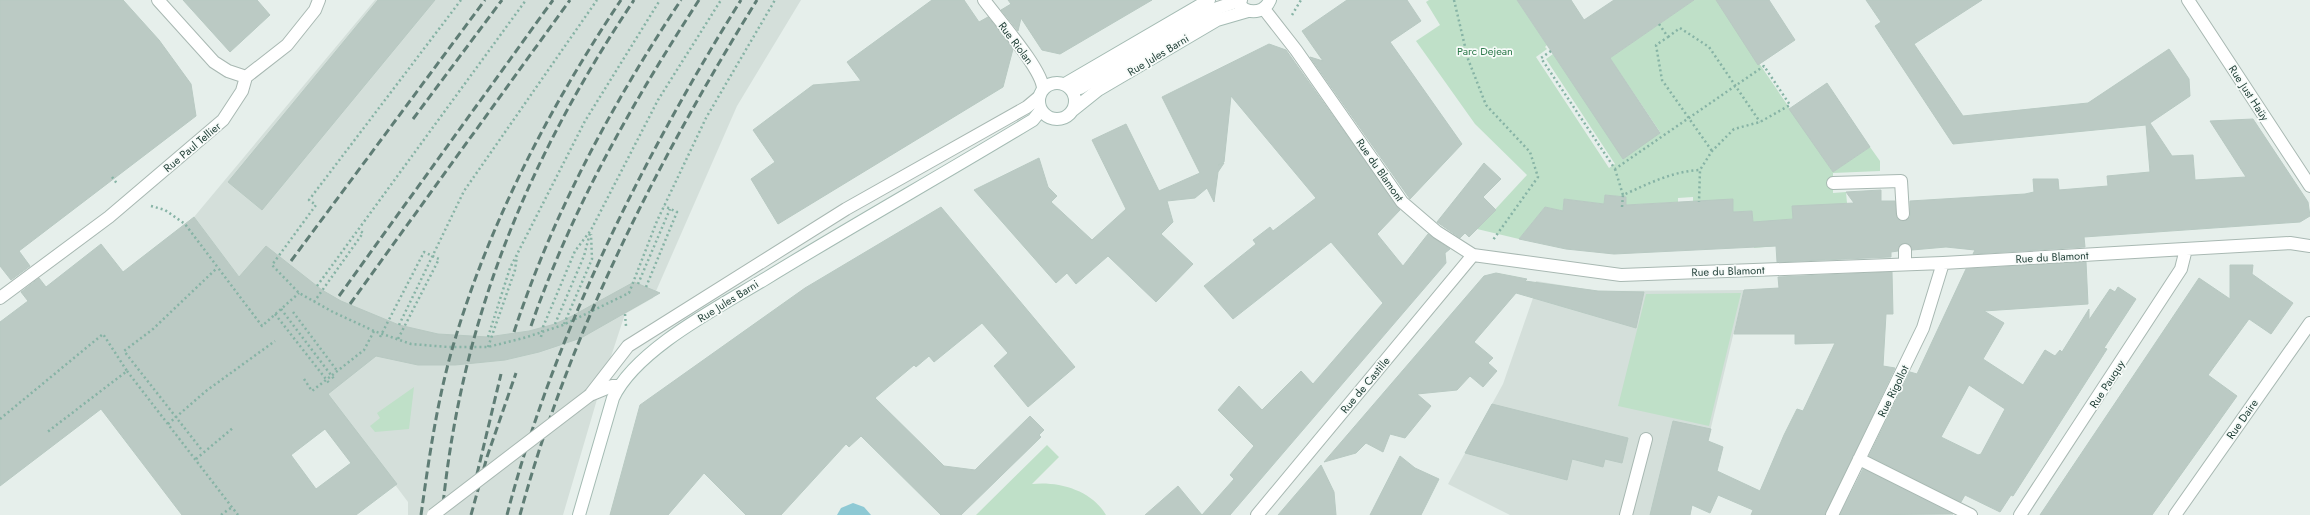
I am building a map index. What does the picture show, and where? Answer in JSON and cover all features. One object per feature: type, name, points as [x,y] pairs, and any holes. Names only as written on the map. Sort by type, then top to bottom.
[{"type":"street","points":[[158,0],[214,62],[228,71],[246,77],[287,45],[315,10],[319,0]]},
{"type":"street","name":"Rue Riolan","points":[[984,0],[1034,66],[1043,82],[1041,93]]},
{"type":"street","name":"Rue Jules Barni","points":[[1068,87],[1209,0]]},
{"type":"street","name":"Rue Just Haüy","points":[[2188,0],[2310,186]]},
{"type":"street","points":[[433,515],[590,395],[628,346],[846,209],[1027,107],[1053,83],[1068,87],[1080,88],[1212,10],[1238,1],[1248,11]]},
{"type":"street","name":"Rue Jules Barni","points":[[1073,110],[1098,90],[1217,20],[1269,3]]},
{"type":"street","name":"Rue du Blamont","points":[[1269,3],[1296,50],[1402,202],[1437,232],[1473,255],[1621,275],[1943,263],[2290,243],[2310,246]]},
{"type":"street","name":"Rue Paul Tellier","points":[[0,298],[129,200],[223,120],[242,91],[246,77]]},
{"type":"street","points":[[1041,93],[1041,110],[1045,114],[1054,119],[1065,117],[1073,110],[1075,100],[1068,87]]},
{"type":"street","name":"Rue Jules Barni","points":[[579,515],[605,419],[619,386],[639,363],[686,328],[842,231],[1033,120],[1041,110]]},
{"type":"street","points":[[1833,183],[1901,181],[1903,214]]},
{"type":"street","name":"Rue Pauquy","points":[[2020,515],[2025,512],[2181,268],[2186,249]]},
{"type":"street","points":[[1905,250],[1906,264]]},
{"type":"street","name":"Rue de Castille","points":[[1257,515],[1473,255]]},
{"type":"street","name":"Rue Rigollot","points":[[1832,515],[1923,328],[1943,263]]},
{"type":"street","name":"Rue Daire","points":[[2175,515],[2310,323]]},
{"type":"street","points":[[590,395],[612,386],[619,386]]},
{"type":"street","points":[[1626,515],[1646,438]]},
{"type":"street","points":[[1859,459],[1971,515]]},
{"type":"path","points":[[461,0],[309,200],[316,205],[272,265],[299,293],[314,302],[374,331],[411,344],[441,347],[488,347],[532,336],[563,324],[629,293],[664,206],[706,118],[775,0]]},
{"type":"path","points":[[316,286],[359,230],[526,0]]},
{"type":"path","points":[[400,325],[464,191],[597,0]]},
{"type":"path","points":[[488,337],[510,268],[518,252],[585,122],[660,0]]},
{"type":"path","points":[[541,336],[543,327],[575,251],[590,230],[658,100],[721,0]]},
{"type":"path","points":[[1454,0],[1468,59],[1486,105],[1530,152],[1538,177],[1493,240]]},
{"type":"path","points":[[1659,24],[1668,36]]},
{"type":"path","points":[[1712,151],[1662,80],[1656,44],[1680,28],[1709,47],[1760,122]]},
{"type":"path","points":[[1551,51],[1540,58],[1615,170],[1623,195],[1622,207]]},
{"type":"path","points":[[1615,170],[1764,66],[1790,105],[1760,122],[1734,129],[1712,151],[1700,170],[1699,202]]},
{"type":"path","points":[[1623,195],[1664,177],[1690,170],[1700,170]]},
{"type":"path","points":[[129,200],[165,210],[185,224],[262,326],[299,293]]},
{"type":"path","points":[[646,287],[677,212],[664,206]]},
{"type":"path","points":[[638,284],[670,209]]},
{"type":"path","points":[[314,302],[364,233],[359,230]]},
{"type":"path","points":[[555,324],[584,256],[590,230]]},
{"type":"path","points":[[563,324],[592,259],[590,230]]},
{"type":"path","points":[[380,337],[424,252],[438,259],[398,339]]},
{"type":"path","points":[[488,347],[515,270],[518,252]]},
{"type":"path","points":[[201,450],[124,351],[153,329],[217,268]]},
{"type":"path","points":[[281,310],[334,379]]},
{"type":"path","points":[[292,312],[338,372]]},
{"type":"path","points":[[275,314],[328,383]]},
{"type":"path","points":[[304,379],[312,392],[364,350],[374,331]]},
{"type":"path","points":[[0,419],[103,334],[127,371],[238,515]]},
{"type":"path","points":[[168,424],[206,391],[275,341]]},
{"type":"path","points":[[46,433],[127,371]]},
{"type":"path","points":[[196,459],[234,427]]},
{"type":"path","points":[[221,515],[232,507]]},
{"type":"shaded area","points":[[375,0],[801,0],[737,106],[653,298],[625,314],[598,396],[563,515],[408,515],[408,502],[194,217]]},
{"type":"shaded area","points":[[1536,281],[1598,291],[1744,290],[1690,515],[1510,515],[1448,484],[1503,384],[1533,298]]},
{"type":"green space","name":"Parc Dejean","points":[[1429,0],[1517,0],[1547,45],[1545,47],[1547,49],[1536,57],[1609,168],[1615,164],[1546,59],[1553,54],[1624,158],[1660,132],[1610,58],[1694,0],[1716,0],[1833,172],[1870,147],[1880,161],[1880,171],[1833,173],[1833,193],[1846,192],[1847,203],[1793,219],[1775,221],[1776,246],[1754,248],[1752,211],[1733,212],[1733,199],[1693,203],[1693,197],[1678,198],[1678,202],[1626,205],[1626,197],[1605,195],[1604,204],[1564,199],[1563,211],[1545,207],[1519,239],[1477,229],[1527,175],[1475,124],[1416,41],[1440,25],[1426,2]]},
{"type":"green space","points":[[1741,293],[1709,426],[1618,406],[1646,294]]},
{"type":"green space","points":[[414,387],[409,429],[375,432],[370,426],[380,418],[377,413]]},
{"type":"green space","points":[[1047,445],[1059,457],[1032,484],[1053,484],[1074,489],[1092,499],[1100,506],[1106,515],[976,515]]},
{"type":"water","points":[[853,503],[864,507],[871,515],[837,515],[841,508]]},
{"type":"building","points":[[0,0],[123,0],[159,40],[191,84],[196,116],[19,251],[30,266],[11,280],[0,266]]},
{"type":"building","points":[[183,0],[257,0],[270,15],[230,52]]},
{"type":"building","points":[[378,0],[435,0],[262,210],[228,182]]},
{"type":"building","points":[[932,0],[964,0],[979,22],[988,17],[1013,49],[1003,87],[778,224],[751,179],[775,162],[753,130],[813,85],[861,81],[847,62]]},
{"type":"building","points":[[1008,0],[1152,0],[1060,54],[1042,50],[1021,18],[1018,31],[1001,10],[1011,4]]},
{"type":"building","points":[[1347,0],[1407,0],[1421,21],[1390,42],[1462,144],[1410,199],[1310,57],[1323,61],[1302,31]]},
{"type":"building","points":[[1517,0],[1571,0],[1584,20],[1614,0],[1694,0],[1610,58],[1660,133],[1623,159]]},
{"type":"building","points":[[1716,0],[1769,0],[1795,40],[1758,65]]},
{"type":"building","points":[[1866,0],[1982,0],[1914,44],[1963,116],[2088,103],[2169,49],[2189,79],[2190,96],[2150,123],[2172,156],[2193,155],[2195,180],[2246,177],[2210,121],[2253,119],[2308,202],[2310,216],[2300,222],[2084,237],[2085,247],[1973,254],[1975,250],[1946,247],[1912,250],[1909,244],[1905,243],[1899,246],[1898,251],[1891,252],[1891,257],[1777,262],[1776,246],[1614,254],[1566,249],[1519,239],[1545,207],[1563,211],[1564,199],[1604,204],[1605,195],[1626,197],[1626,205],[1733,199],[1733,212],[1752,211],[1753,222],[1793,219],[1792,206],[1854,203],[1846,192],[1881,190],[1881,201],[1895,201],[1897,218],[1903,221],[1910,217],[1910,201],[2025,194],[2034,192],[2033,179],[2058,179],[2059,190],[2108,186],[2107,176],[2150,172],[2146,125],[1953,144],[1875,26],[1881,22]]},
{"type":"building","points":[[1269,44],[1286,50],[1400,210],[1377,234],[1403,266],[1428,234],[1450,249],[1445,253],[1446,263],[1230,515],[1202,515],[1234,479],[1230,475],[1254,446],[1218,410],[1239,386],[1262,410],[1301,371],[1313,384],[1383,303],[1331,242],[1233,319],[1204,286],[1256,244],[1253,240],[1270,227],[1273,231],[1316,198],[1231,96],[1224,162],[1218,165],[1224,163],[1218,172],[1214,202],[1207,188],[1195,198],[1167,201],[1173,222],[1161,234],[1193,264],[1156,302],[1108,256],[1076,284],[1067,273],[1056,283],[974,190],[1039,158],[1048,187],[1057,196],[1051,202],[1092,240],[1126,209],[1092,140],[1126,124],[1159,191],[1200,173],[1162,97]]},
{"type":"building","points":[[1827,83],[1870,147],[1833,172],[1789,109]]},
{"type":"building","points":[[1484,163],[1501,179],[1483,197],[1496,210],[1469,237],[1465,233],[1460,238],[1437,222]]},
{"type":"building","points":[[941,207],[1075,367],[1028,407],[994,366],[1008,353],[982,323],[934,362],[929,356],[916,367],[914,365],[875,398],[944,466],[975,470],[1030,416],[1044,430],[1039,435],[1041,437],[961,515],[941,515],[861,436],[849,447],[846,444],[781,515],[746,515],[704,473],[668,515],[610,515],[640,405],[805,288]]},
{"type":"building","points":[[194,217],[239,277],[266,246],[322,290],[341,301],[399,325],[438,334],[488,337],[529,331],[555,324],[634,282],[660,293],[581,338],[539,352],[505,360],[455,365],[418,365],[376,356],[328,394],[397,484],[356,515],[182,515],[101,409],[0,486],[0,322],[28,301],[21,292],[39,278],[46,287],[101,244],[123,272]],"holes":[[[325,429],[351,463],[316,489],[291,455]]]},
{"type":"building","points":[[2086,262],[2088,304],[1984,311],[2004,323],[1983,359],[2023,385],[2045,350],[2055,356],[2060,350],[2062,352],[2089,309],[2089,320],[2110,289],[2115,292],[2118,287],[2136,299],[2104,348],[2107,349],[2013,496],[2011,495],[2000,512],[1965,495],[1961,502],[1869,456],[1910,372],[1917,374],[1966,269]],"holes":[[[1969,385],[2005,409],[1981,454],[1978,455],[1941,437]]]},
{"type":"building","points":[[2230,265],[2253,265],[2252,274],[2293,303],[2271,334],[2249,319],[2208,375],[2237,396],[2152,515],[2040,515],[2199,278],[2230,299]]},
{"type":"building","points":[[1892,272],[1893,314],[1886,314],[1883,366],[1895,368],[1825,515],[1751,515],[1753,510],[1718,495],[1710,513],[1692,505],[1690,515],[1650,515],[1673,421],[1711,429],[1708,441],[1723,447],[1717,471],[1760,491],[1797,409],[1803,411],[1835,343],[1795,344],[1795,334],[1734,334],[1744,290],[1779,288],[1778,277]]},
{"type":"building","points":[[1496,273],[1527,279],[1525,281],[1598,291],[1644,292],[1636,328],[1516,293],[1474,342],[1493,358],[1488,363],[1497,371],[1483,387],[1470,376],[1457,390],[1417,394],[1431,406],[1405,438],[1390,434],[1383,452],[1366,443],[1356,453],[1324,462],[1484,276]]},
{"type":"building","points":[[1492,404],[1628,438],[1622,463],[1605,459],[1603,467],[1572,459],[1567,480],[1465,453]]},
{"type":"building","points":[[1400,456],[1415,468],[1439,479],[1421,515],[1370,515]]},
{"type":"building","points":[[1321,465],[1334,492],[1336,515],[1278,515]]},
{"type":"building","points":[[1863,469],[1953,514],[1840,515]]},
{"type":"building","points":[[1178,486],[1202,515],[1145,515]]},
{"type":"railway","points":[[291,261],[485,0]]},
{"type":"railway","points":[[413,119],[502,0]]},
{"type":"railway","points":[[339,296],[553,0]]},
{"type":"railway","points":[[350,304],[570,0]]},
{"type":"railway","points":[[421,515],[434,430],[447,367],[484,255],[503,210],[546,124],[570,81],[621,0]]},
{"type":"railway","points":[[442,515],[451,444],[465,376],[482,309],[505,245],[531,182],[561,121],[596,60],[634,0]]},
{"type":"railway","points":[[514,332],[547,245],[586,160],[631,79],[681,0]]},
{"type":"railway","points":[[531,326],[547,282],[565,240],[605,158],[650,79],[699,0]]},
{"type":"railway","points":[[507,515],[526,448],[549,381],[605,249],[636,184],[670,121],[741,0]]},
{"type":"railway","points":[[520,515],[540,447],[590,314],[651,185],[685,122],[757,0]]},
{"type":"railway","points":[[471,515],[487,457],[516,373]]},
{"type":"railway","points":[[477,474],[501,374]]}]
